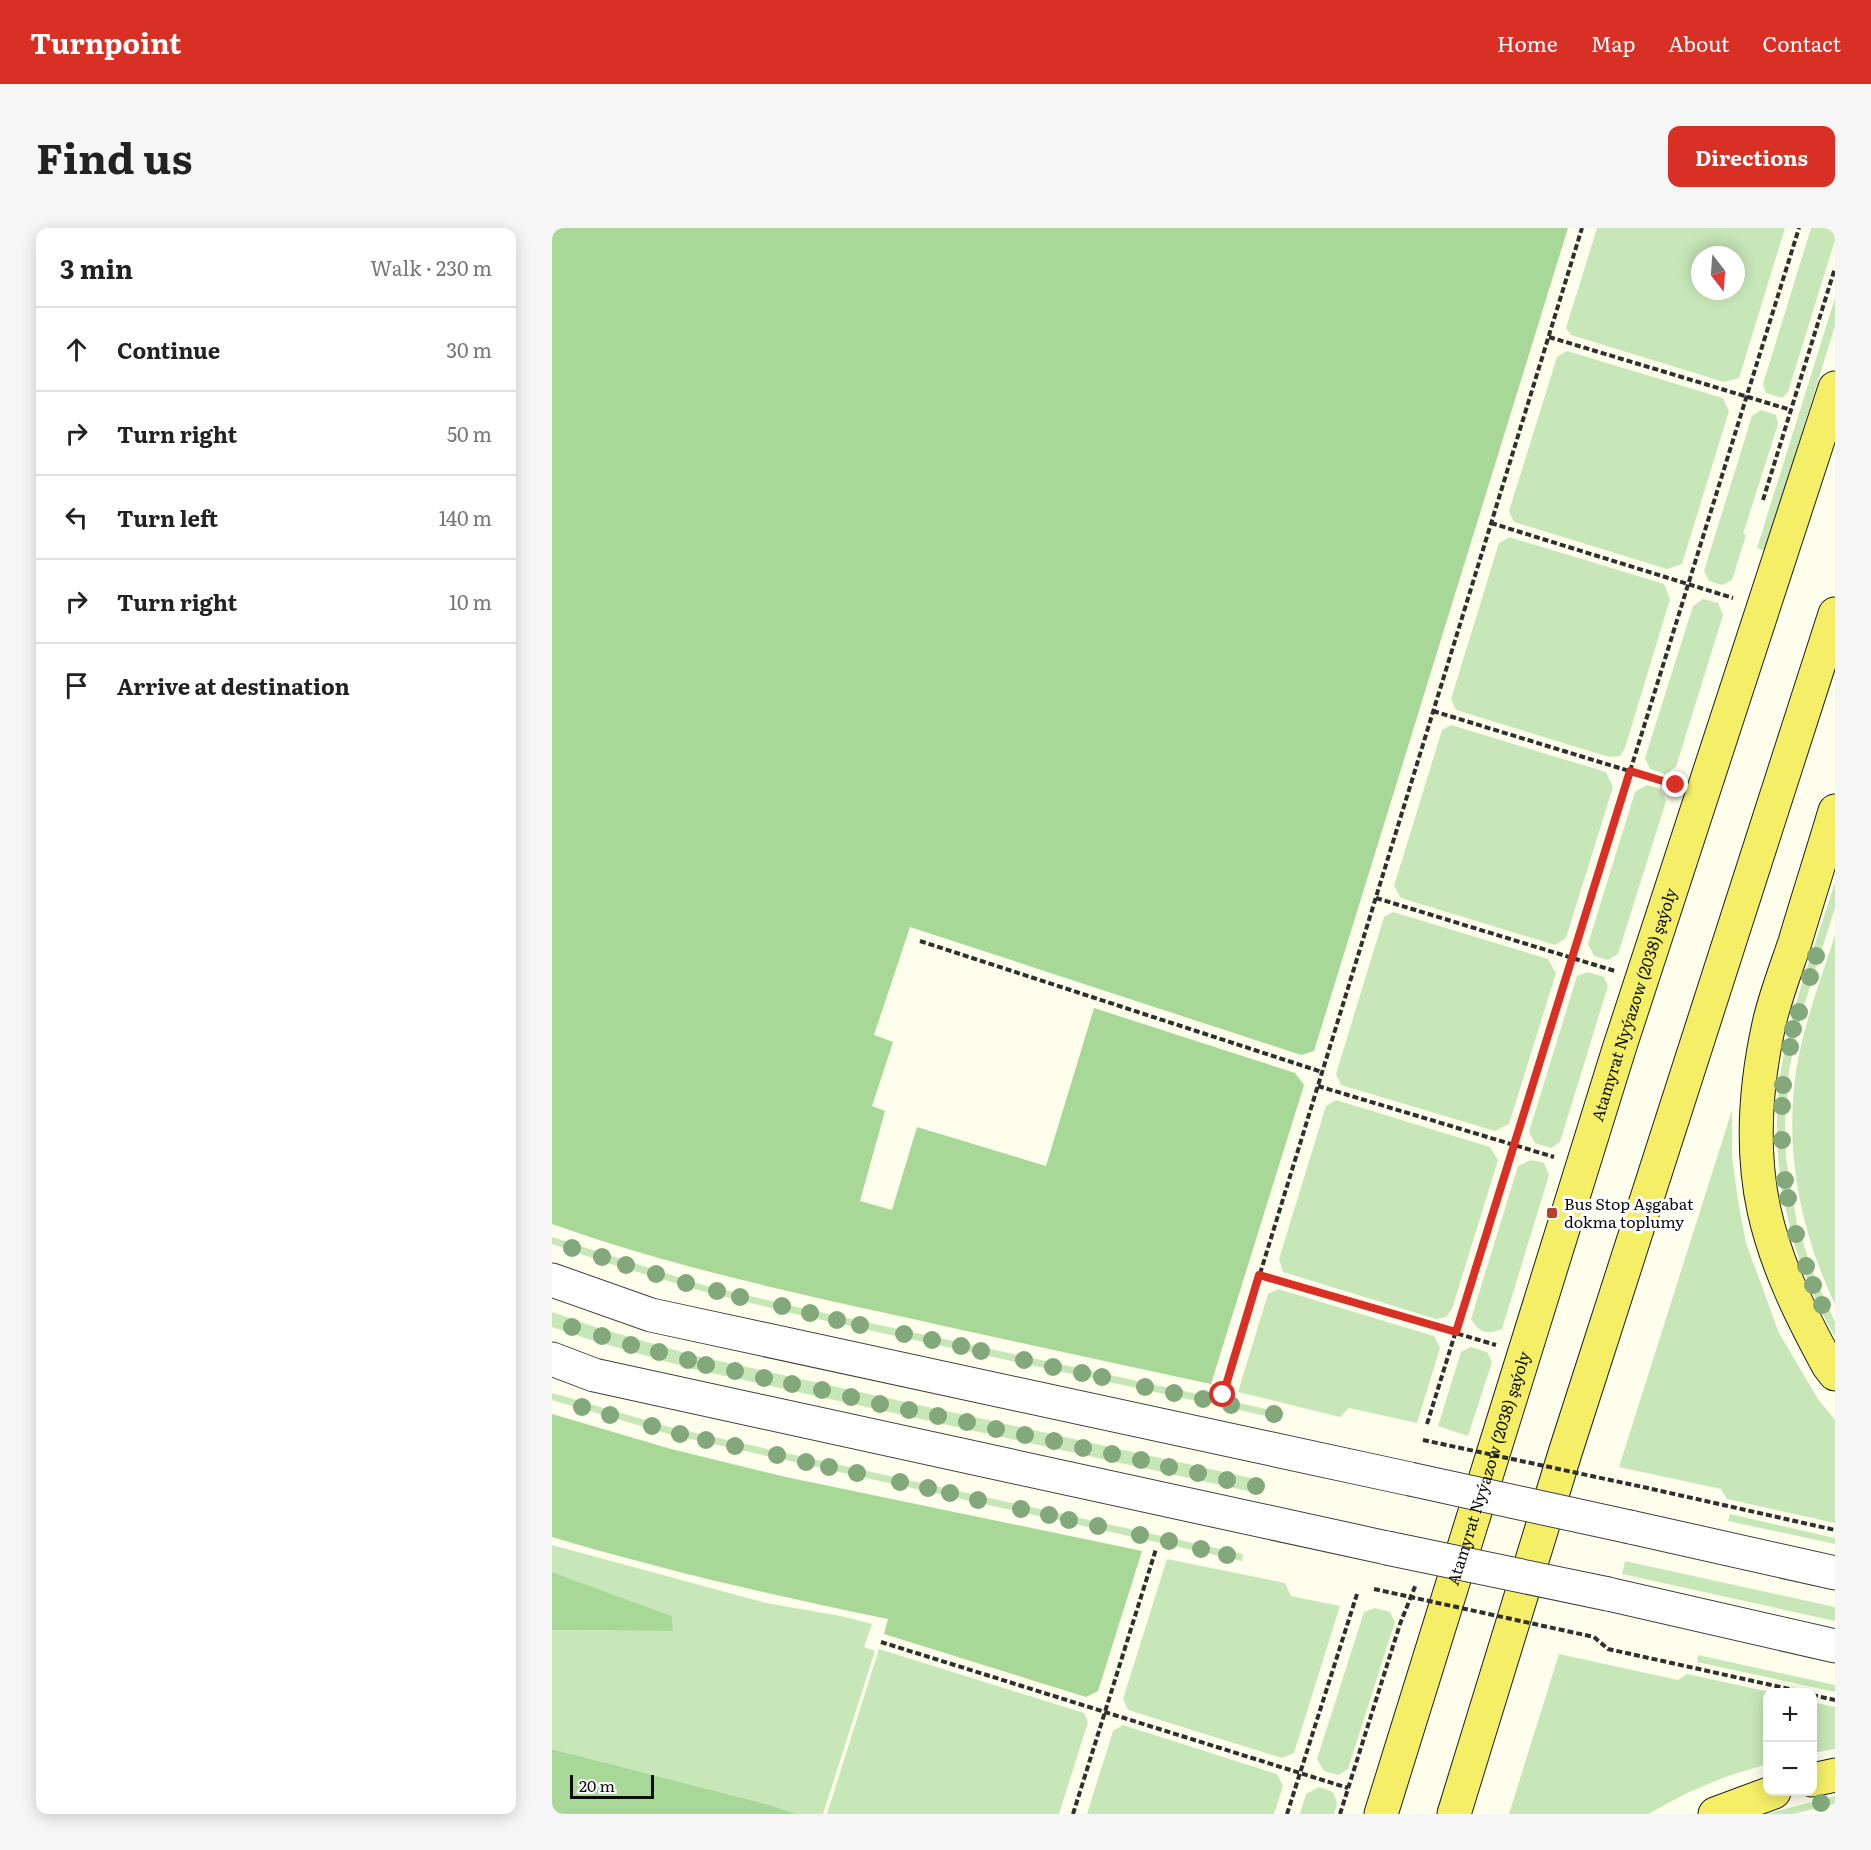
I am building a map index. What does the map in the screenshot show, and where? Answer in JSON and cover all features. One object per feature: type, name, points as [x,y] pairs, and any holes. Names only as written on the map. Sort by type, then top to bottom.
[{"type":"main road","name":"Atamyrat Nyýazow (2038) şaýoly","points":[[1381,1814],[1619,1049],[1835,388]]},
{"type":"main road","points":[[1454,1814],[1565,1453],[1835,614]]},
{"type":"main road","points":[[1835,811],[1770,1022],[1760,1074],[1757,1134],[1764,1209],[1788,1287],[1835,1374]]},
{"type":"main road","points":[[1817,1779],[1835,1775]]},
{"type":"main road","points":[[1715,1814],[1763,1795]]},
{"type":"street","points":[[552,1280],[651,1315],[1835,1573]]},
{"type":"street","points":[[552,1359],[594,1375],[1608,1594],[1835,1646]]},
{"type":"path","points":[[1223,1395],[1582,228]]},
{"type":"path","points":[[1427,1424],[1799,228]]},
{"type":"path","points":[[1549,337],[1791,410]]},
{"type":"path","points":[[1491,523],[1733,598]]},
{"type":"path","points":[[1433,711],[1676,785]]},
{"type":"path","points":[[1376,898],[1618,973]]},
{"type":"path","points":[[920,941],[1322,1072]]},
{"type":"path","points":[[1318,1086],[1560,1159]]},
{"type":"path","points":[[1259,1275],[1503,1347]]},
{"type":"path","points":[[1423,1440],[1835,1530]]},
{"type":"path","points":[[1073,1814],[1156,1549]]},
{"type":"path","points":[[1374,1589],[1594,1637],[1608,1649],[1785,1688]]},
{"type":"path","points":[[1287,1814],[1357,1594]]},
{"type":"path","points":[[881,1642],[1348,1788]]},
{"type":"path","points":[[1817,1696],[1835,1700]]},
{"type":"green space","points":[[552,228],[1568,228],[1314,1051],[1301,1055],[910,927],[874,1035],[893,1042],[872,1106],[885,1111],[860,1201],[892,1210],[917,1127],[1046,1166],[1094,1008],[1295,1073],[1304,1085],[1211,1384],[771,1287],[683,1265],[552,1224]]},
{"type":"green space","points":[[1597,228],[1785,228],[1739,378],[1724,382],[1571,335],[1566,328]]},
{"type":"green space","points":[[1811,228],[1835,228],[1835,240],[1788,392],[1782,398],[1766,393],[1763,384]]},
{"type":"green space","points":[[1835,298],[1835,326],[1765,551],[1757,548]]},
{"type":"green space","points":[[1567,351],[1723,398],[1729,411],[1682,564],[1667,569],[1514,522],[1509,511],[1557,357]]},
{"type":"green space","points":[[1761,410],[1776,415],[1778,424],[1743,534],[1746,535],[1732,580],[1722,585],[1709,581],[1704,571],[1752,416]]},
{"type":"green space","points":[[1509,537],[1664,584],[1670,599],[1625,748],[1620,756],[1609,757],[1456,710],[1451,699],[1499,543]]},
{"type":"green space","points":[[1703,599],[1718,603],[1723,615],[1676,767],[1665,774],[1650,769],[1645,758],[1693,606]]},
{"type":"green space","points":[[1451,725],[1606,772],[1613,787],[1566,938],[1555,945],[1401,898],[1394,886],[1442,730]]},
{"type":"green space","points":[[1647,785],[1661,789],[1666,801],[1618,954],[1608,960],[1594,956],[1588,944],[1635,792]]},
{"type":"green space","points":[[1835,882],[1835,908],[1802,1012],[1789,1070],[1785,1122],[1786,1158],[1797,1224],[1813,1273],[1835,1322],[1835,1337],[1805,1275],[1794,1242],[1780,1174],[1777,1104],[1785,1046],[1797,999]]},
{"type":"green space","points":[[1393,912],[1548,959],[1556,973],[1509,1124],[1495,1131],[1341,1085],[1336,1074],[1384,917]]},
{"type":"green space","points":[[1835,935],[1835,1304],[1813,1249],[1805,1220],[1798,1191],[1792,1131],[1799,1054]]},
{"type":"green space","points":[[1588,972],[1604,977],[1608,986],[1560,1142],[1551,1148],[1535,1143],[1529,1132],[1577,976]]},
{"type":"green space","points":[[1336,1100],[1490,1147],[1498,1160],[1452,1309],[1446,1317],[1436,1319],[1283,1272],[1279,1259],[1326,1106]]},
{"type":"green space","points":[[1732,1110],[1732,1156],[1746,1243],[1779,1333],[1818,1399],[1835,1420],[1835,1523],[1727,1499],[1721,1489],[1619,1467]]},
{"type":"green space","points":[[1531,1160],[1544,1163],[1549,1175],[1502,1329],[1484,1332],[1471,1319],[1518,1166]]},
{"type":"green space","points":[[552,1237],[703,1285],[1276,1411],[1275,1418],[799,1315],[702,1291],[552,1244]]},
{"type":"green space","points":[[1278,1289],[1434,1336],[1440,1348],[1417,1423],[1349,1408],[1340,1417],[1238,1392],[1268,1294]]},
{"type":"green space","points":[[552,1312],[692,1355],[1260,1480],[1257,1493],[689,1368],[552,1327]]},
{"type":"green space","points":[[1471,1347],[1487,1352],[1492,1362],[1468,1436],[1438,1426],[1461,1352]]},
{"type":"green space","points":[[552,1393],[673,1428],[1243,1554],[1242,1561],[672,1435],[552,1400]]},
{"type":"green space","points":[[552,1414],[671,1449],[786,1477],[1142,1551],[1098,1691],[1086,1697],[884,1634],[888,1619],[719,1582],[552,1537]]},
{"type":"green space","points":[[1730,1514],[1835,1538],[1835,1544],[1728,1521]]},
{"type":"green space","points":[[552,1545],[766,1603],[841,1616],[872,1624],[864,1647],[875,1651],[823,1814],[797,1814],[552,1749],[552,1630],[673,1631],[672,1616],[552,1572]]},
{"type":"green space","points":[[1167,1559],[1285,1583],[1291,1596],[1340,1606],[1294,1753],[1282,1758],[1128,1710],[1123,1699]]},
{"type":"green space","points":[[1625,1561],[1835,1607],[1835,1621],[1622,1574]]},
{"type":"green space","points":[[552,1572],[672,1616],[673,1631],[552,1630]]},
{"type":"green space","points":[[1375,1608],[1390,1612],[1395,1622],[1348,1769],[1339,1775],[1324,1771],[1317,1759],[1364,1612]]},
{"type":"green space","points":[[879,1649],[1084,1713],[1088,1722],[1059,1814],[827,1814]]},
{"type":"green space","points":[[1559,1654],[1678,1680],[1687,1674],[1763,1690],[1763,1765],[1725,1777],[1687,1793],[1648,1814],[1509,1814]]},
{"type":"green space","points":[[1698,1655],[1835,1685],[1835,1692],[1817,1688],[1697,1662]]},
{"type":"green space","points":[[1817,1703],[1835,1707],[1835,1749],[1817,1752]]},
{"type":"green space","points":[[1123,1725],[1277,1774],[1283,1786],[1274,1814],[1087,1814],[1113,1731]]},
{"type":"green space","points":[[552,1749],[770,1805],[797,1814],[552,1814]]},
{"type":"green space","points":[[1319,1787],[1333,1792],[1337,1803],[1334,1814],[1300,1814],[1306,1794]]},
{"type":"green space","points":[[1835,1796],[1835,1804],[1793,1814],[1765,1814]]},
{"type":"place","name":"Bus Stop Aşgabat dokma toplumy","points":[[1552,1213]]},
{"type":"route","points":[[1223,1395],[1259,1275],[1456,1332],[1630,771],[1676,785]]}]
